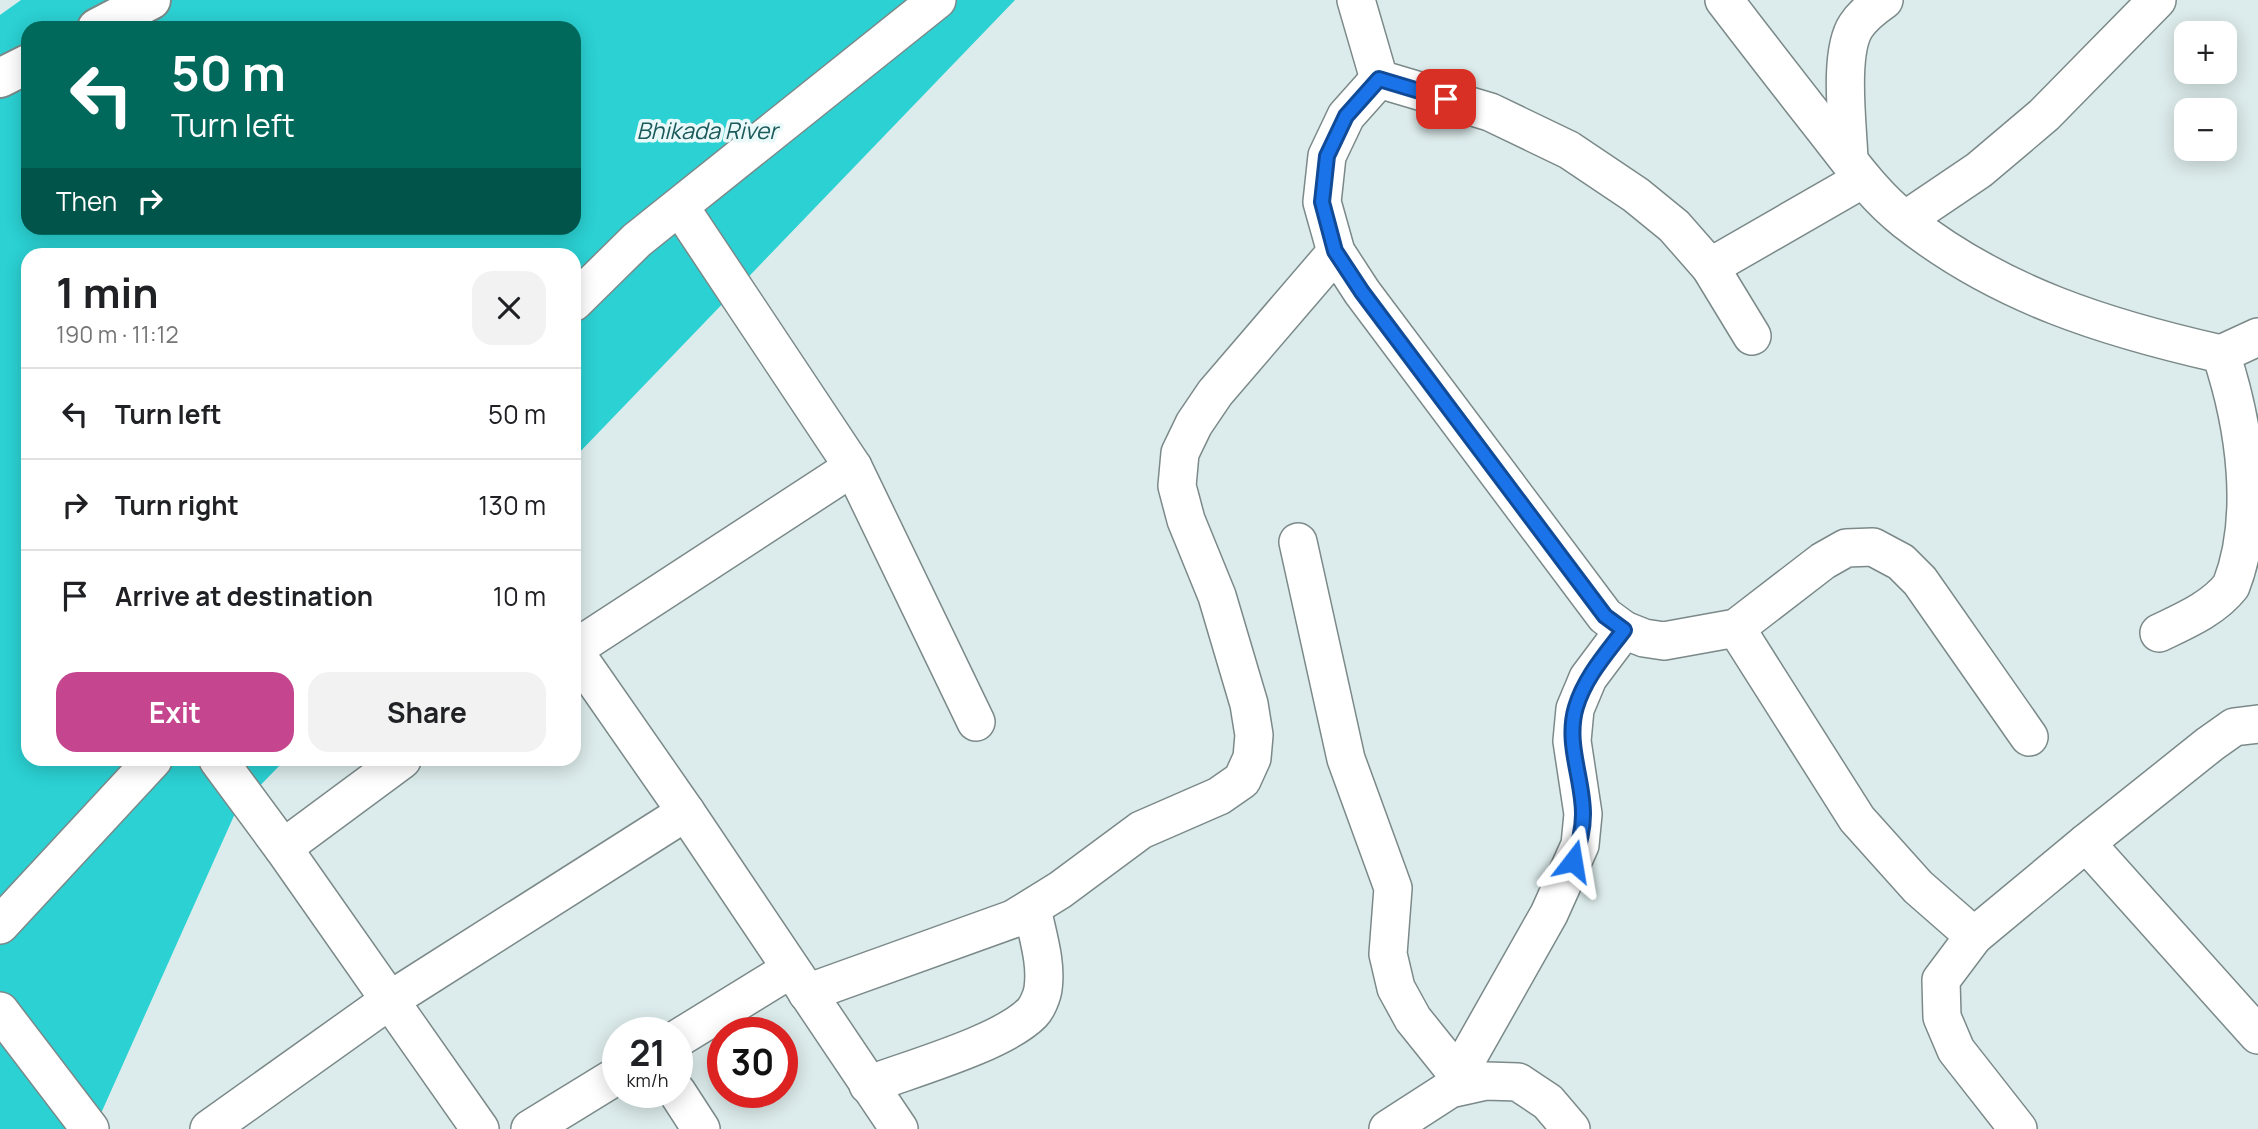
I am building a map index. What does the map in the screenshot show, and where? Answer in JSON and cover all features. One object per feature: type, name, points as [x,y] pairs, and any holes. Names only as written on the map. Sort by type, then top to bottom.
[{"type":"street","points":[[110,21],[151,0]]},
{"type":"street","points":[[581,295],[637,240],[937,0]]},
{"type":"street","points":[[1356,0],[1379,79]]},
{"type":"street","points":[[1724,0],[1856,170],[1905,220],[1987,276],[2050,305],[2111,326],[2221,354],[2258,337]]},
{"type":"street","points":[[1856,170],[1846,79],[1847,48],[1855,26],[1884,0]]},
{"type":"street","points":[[1905,220],[1979,170],[2044,115],[2157,0]]},
{"type":"street","points":[[0,78],[21,68]]},
{"type":"street","points":[[1379,79],[1346,116],[1327,156],[1322,202],[1335,251],[1362,292],[1605,616],[1624,630],[1644,638],[1664,641],[1736,628],[1823,561],[1846,548],[1873,547],[1901,562],[1920,581],[2029,737]]},
{"type":"street","points":[[1379,79],[1490,112],[1569,150],[1636,195],[1674,226],[1710,267],[1752,336]]},
{"type":"street","points":[[1710,267],[1856,170]]},
{"type":"street","points":[[680,207],[853,467],[976,722]]},
{"type":"street","points":[[693,1031],[799,981],[1013,919],[1141,830],[1219,796],[1242,780],[1252,758],[1254,735],[1249,704],[1217,596],[1186,520],[1177,486],[1180,453],[1194,424],[1214,393],[1335,251]]},
{"type":"street","points":[[2159,633],[2205,610],[2214,602],[2230,587],[2249,552],[2258,505],[2253,464],[2244,423],[2221,354]]},
{"type":"street","points":[[581,645],[853,467]]},
{"type":"street","points":[[1298,542],[1346,759],[1393,888],[1388,954],[1396,988],[1454,1082]]},
{"type":"street","points":[[1736,628],[1857,819],[1918,887],[1974,936]]},
{"type":"street","points":[[1388,1129],[1454,1082],[1549,914],[1580,845],[1583,814],[1572,741],[1575,709],[1588,678],[1624,630]]},
{"type":"street","points":[[581,660],[899,1129]]},
{"type":"street","points":[[2018,1129],[1956,1050],[1942,1017],[1941,981],[1974,936],[2086,843],[2234,727],[2258,724]]},
{"type":"street","points":[[0,925],[147,766]]},
{"type":"street","points":[[222,766],[480,1129]]},
{"type":"street","points":[[283,848],[394,766]]},
{"type":"street","points":[[209,1129],[390,1000],[686,812]]},
{"type":"street","points":[[2086,843],[2258,1035]]},
{"type":"street","points":[[869,1085],[989,1040],[1033,1012],[1043,991],[1044,967],[1032,908]]},
{"type":"street","points":[[0,1011],[90,1129]]},
{"type":"street","points":[[1454,1082],[1518,1082],[1548,1102],[1571,1129]]},
{"type":"street","points":[[530,1129],[602,1085]]},
{"type":"street","points":[[687,1108],[701,1129]]},
{"type":"water","name":"Bhikada River","points":[[21,0],[1015,0],[581,451],[581,248],[21,248],[21,766],[279,766],[237,809],[94,1129],[0,1129],[0,15]]},
{"type":"route","points":[[1446,99],[1379,79],[1346,116],[1327,156],[1322,202],[1335,251],[1362,292],[1605,616],[1624,630],[1588,678],[1575,709],[1572,741],[1583,814],[1580,845],[1573,861]]}]
